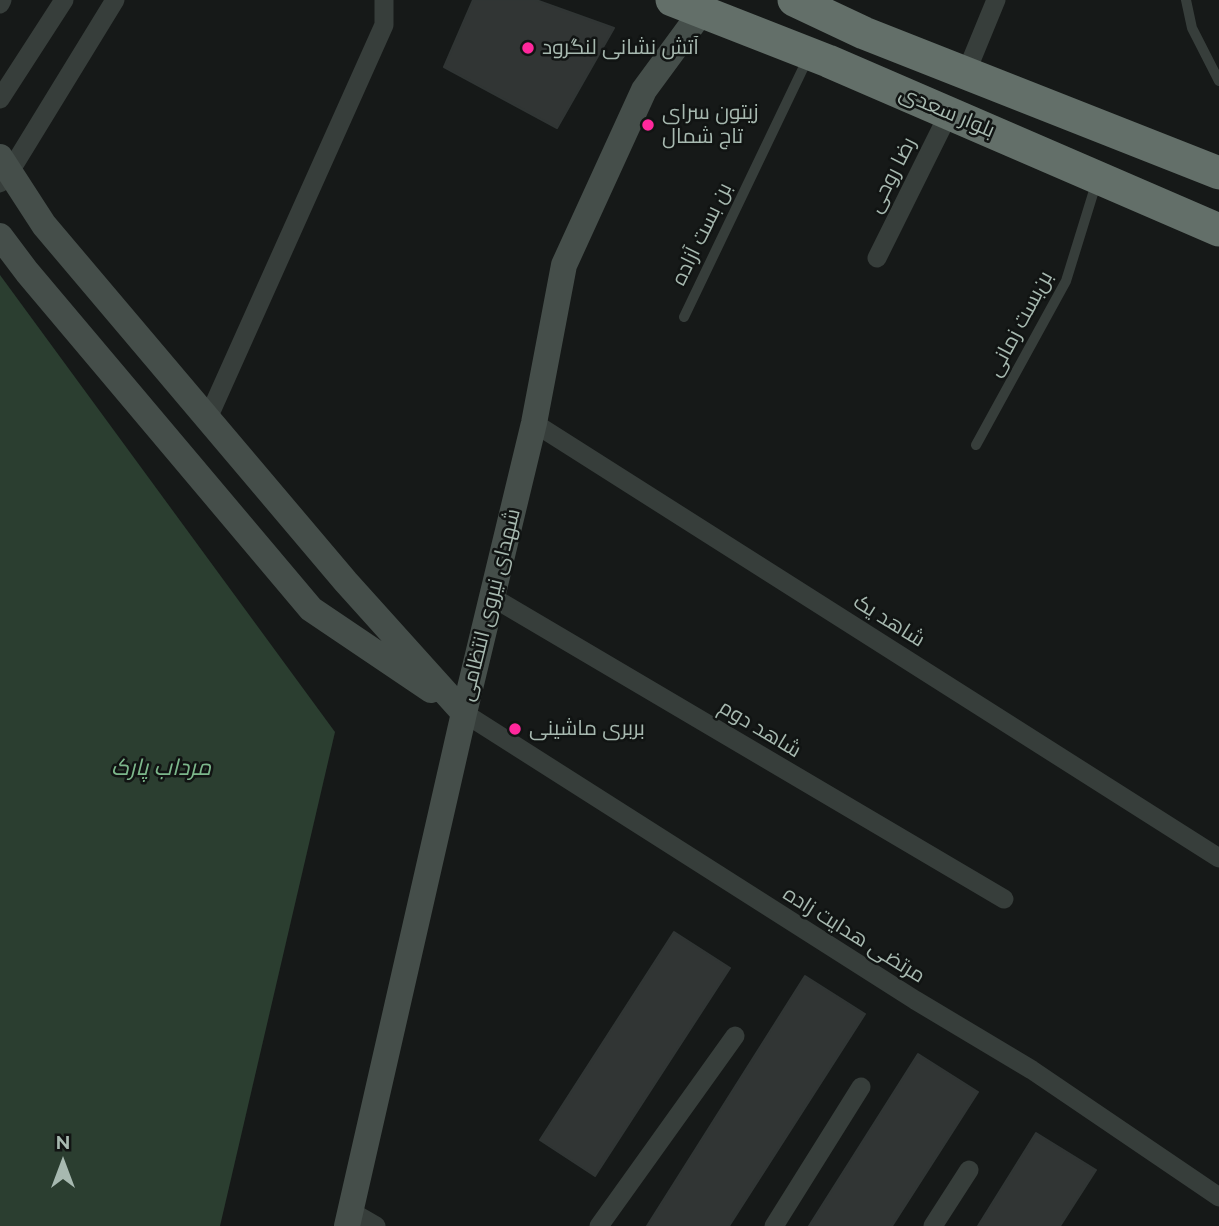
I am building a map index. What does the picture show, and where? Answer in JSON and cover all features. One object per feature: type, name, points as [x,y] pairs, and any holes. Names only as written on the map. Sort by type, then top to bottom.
[{"type":"highway","name":"بلوار سعدی","points":[[794,0],[853,29],[1219,173]]},
{"type":"highway","name":"بلوار سعدی","points":[[687,6],[810,54],[1219,230]]},
{"type":"street","points":[[0,99],[64,0]]},
{"type":"street","points":[[115,0],[3,171],[44,225],[346,582],[464,713]]},
{"type":"street","points":[[208,418],[384,24],[384,0]]},
{"type":"street","points":[[966,73],[996,0]]},
{"type":"street","name":"شهدای نیروی انتظامی","points":[[348,1219],[464,713],[534,423],[564,265],[644,90],[687,6]]},
{"type":"street","name":"رضا روحی","points":[[877,258],[949,113]]},
{"type":"street","points":[[0,236],[27,272],[311,609],[464,713]]},
{"type":"street","name":"شاهد یک","points":[[534,423],[1219,858]]},
{"type":"street","name":"شاهد دوم","points":[[492,597],[1004,899]]},
{"type":"street","name":"مرتضی هدایت زاده","points":[[464,713],[915,1000],[1032,1070],[1219,1197]]},
{"type":"street","points":[[599,1226],[735,1036]]},
{"type":"street","points":[[774,1226],[861,1087]]},
{"type":"street","points":[[933,1226],[969,1170]]},
{"type":"street","points":[[348,1219],[376,1226]]},
{"type":"lane","points":[[1186,0],[1192,28],[1219,81]]},
{"type":"lane","name":"بن بست آزاده","points":[[684,317],[810,54]]},
{"type":"lane","name":"بن‌بست زمانی","points":[[976,445],[1066,281],[1098,177]]},
{"type":"water","name":"مرداب پارک","points":[[0,275],[335,732],[220,1226],[0,1226]]},
{"type":"building","name":"آتش نشانی لنگرود","points":[[473,0],[536,0],[614,28],[557,128],[444,67]]},
{"type":"building","points":[[674,932],[730,968],[595,1176],[540,1140]]},
{"type":"building","points":[[805,976],[865,1014],[729,1226],[647,1226]]},
{"type":"building","points":[[918,1054],[978,1092],[892,1226],[809,1226]]},
{"type":"building","points":[[1036,1133],[1096,1170],[1060,1226],[978,1226]]},
{"type":"place","name":"آتش نشانی لنگرود","points":[[528,48]]},
{"type":"place","name":"زیتون سرای تاج شمال","points":[[648,125]]},
{"type":"place","name":"بربری ماشینی","points":[[515,729]]}]
